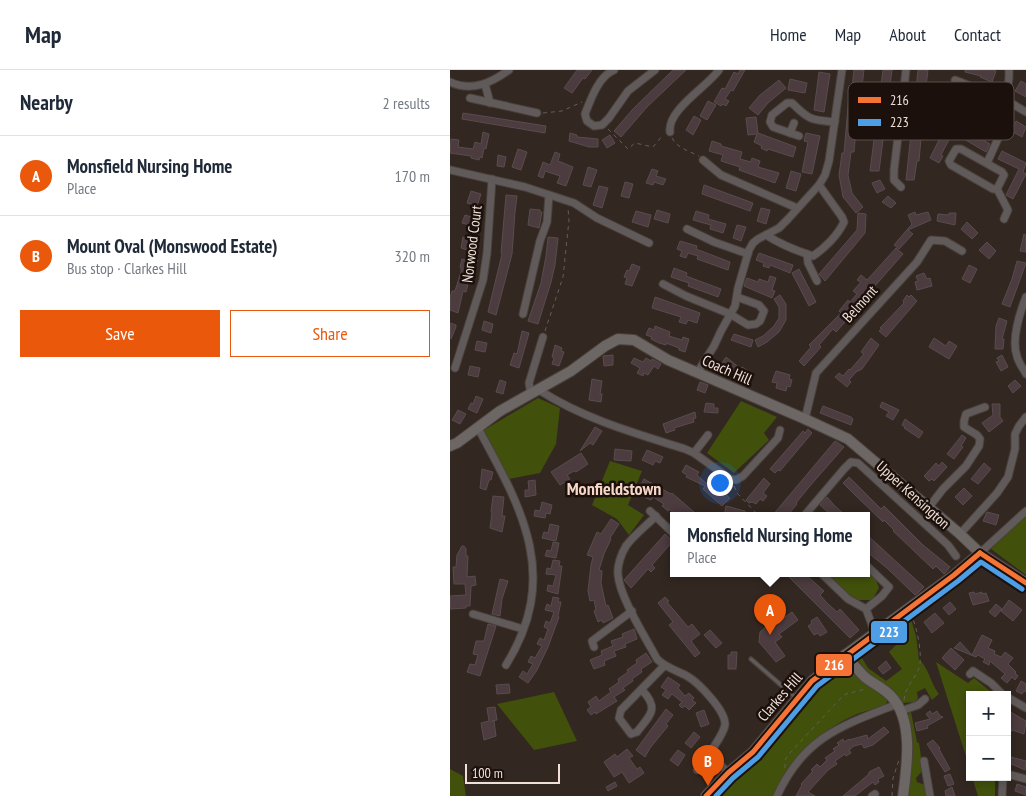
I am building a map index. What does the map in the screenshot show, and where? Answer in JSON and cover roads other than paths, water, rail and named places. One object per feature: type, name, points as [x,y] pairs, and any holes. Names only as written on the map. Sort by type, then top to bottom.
[{"type":"street","points":[[614,70],[598,85],[585,114],[587,122],[594,126],[602,124],[609,118],[628,91],[655,70]]},
{"type":"street","points":[[670,132],[669,126],[674,115],[719,70]]},
{"type":"street","points":[[697,373],[735,306],[738,288],[753,243],[779,228],[819,185],[824,175],[829,161],[842,70]]},
{"type":"street","points":[[450,82],[471,87],[485,84],[505,71]]},
{"type":"street","points":[[954,80],[959,82]]},
{"type":"street","points":[[485,84],[490,103]]},
{"type":"street","points":[[470,98],[537,113]]},
{"type":"street","points":[[799,136],[772,127],[770,122],[772,116],[787,103],[792,103],[812,120],[835,122]]},
{"type":"street","points":[[1014,105],[1026,112]]},
{"type":"street","points":[[790,133],[794,122]]},
{"type":"street","points":[[898,140],[894,180],[901,187]]},
{"type":"street","points":[[987,163],[997,140]]},
{"type":"street","points":[[956,149],[961,149],[1002,172],[1004,175],[997,189],[993,189],[950,165],[949,161],[956,149]]},
{"type":"street","points":[[703,160],[721,175],[797,208]]},
{"type":"street","points":[[450,170],[492,179],[567,200],[597,218],[649,243]]},
{"type":"street","name":"Norwood Court","points":[[455,368],[483,280],[487,253],[492,179]]},
{"type":"street","points":[[766,235],[773,240],[813,256],[820,251],[841,228],[844,222],[819,185]]},
{"type":"street","points":[[997,189],[1008,210],[1004,218]]},
{"type":"street","points":[[523,314],[540,241],[547,222],[549,194]]},
{"type":"street","points":[[687,229],[714,242],[748,254]]},
{"type":"street","name":"Belmont","points":[[806,419],[816,373],[917,262],[931,240],[945,241],[962,251]]},
{"type":"street","points":[[807,254],[808,262],[817,281]]},
{"type":"street","points":[[663,284],[748,324],[756,324],[761,320],[764,311],[759,305],[736,297]]},
{"type":"street","points":[[1026,297],[1016,335],[1016,355],[1026,374]]},
{"type":"street","points":[[543,337],[529,384],[535,392],[616,428],[694,453],[730,479],[736,480],[743,476],[778,438],[780,430]]},
{"type":"street","name":"Coach Hill","points":[[450,446],[457,443],[500,411],[571,371],[605,346],[618,339],[634,340],[668,360],[848,439],[980,553],[1026,583]]},
{"type":"street","points":[[929,507],[943,489],[966,466],[979,446],[980,439],[964,427],[964,421],[966,414],[985,407]]},
{"type":"street","points":[[960,534],[997,493],[1008,476],[1014,456],[1015,434],[1018,426],[1026,418]]},
{"type":"street","points":[[478,428],[512,494],[527,534],[533,563],[533,585],[523,629],[506,665]]},
{"type":"street","points":[[694,453],[708,434]]},
{"type":"street","name":"Upper Kensington","points":[[808,512],[844,468],[851,462],[858,463],[948,545],[956,556]]},
{"type":"street","points":[[980,553],[1026,512]]},
{"type":"street","points":[[670,530],[653,514],[626,547],[620,560],[618,574],[621,588],[657,659],[664,666],[688,676],[698,684],[724,717],[722,734],[697,770]]},
{"type":"street","name":"Clarkes Hill","points":[[706,796],[728,773],[753,752],[812,681],[980,553]]},
{"type":"street","points":[[866,609],[882,596],[889,587],[870,569]]},
{"type":"street","points":[[825,577],[848,599],[866,609],[874,633]]},
{"type":"street","points":[[594,647],[592,641],[632,611]]},
{"type":"street","points":[[474,614],[523,629]]},
{"type":"street","points":[[845,655],[861,674],[882,688],[902,708],[907,754],[903,796]]},
{"type":"street","points":[[642,690],[653,706],[650,714],[637,732],[631,734],[619,718],[621,710],[664,666]]},
{"type":"street","points":[[970,674],[972,671],[991,683],[999,691]]},
{"type":"street","points":[[777,796],[788,775],[810,748],[825,736],[861,717],[918,705],[925,699]]},
{"type":"street","points":[[1011,699],[1026,708]]},
{"type":"street","points":[[710,753],[728,773]]},
{"type":"street","points":[[924,761],[930,796]]},
{"type":"street","points":[[1011,775],[1026,779]]},
{"type":"street","points":[[1002,796],[1003,781]]},
{"type":"lane","points":[[751,659],[797,699]]},
{"type":"place","name":"Monsfield Nursing Home","points":[[770,635]]},
{"type":"place","name":"Mount Oval (Monswood Estate)","points":[[708,786]]},
{"type":"district","name":"Monfieldstown","points":[[614,489]]}]
